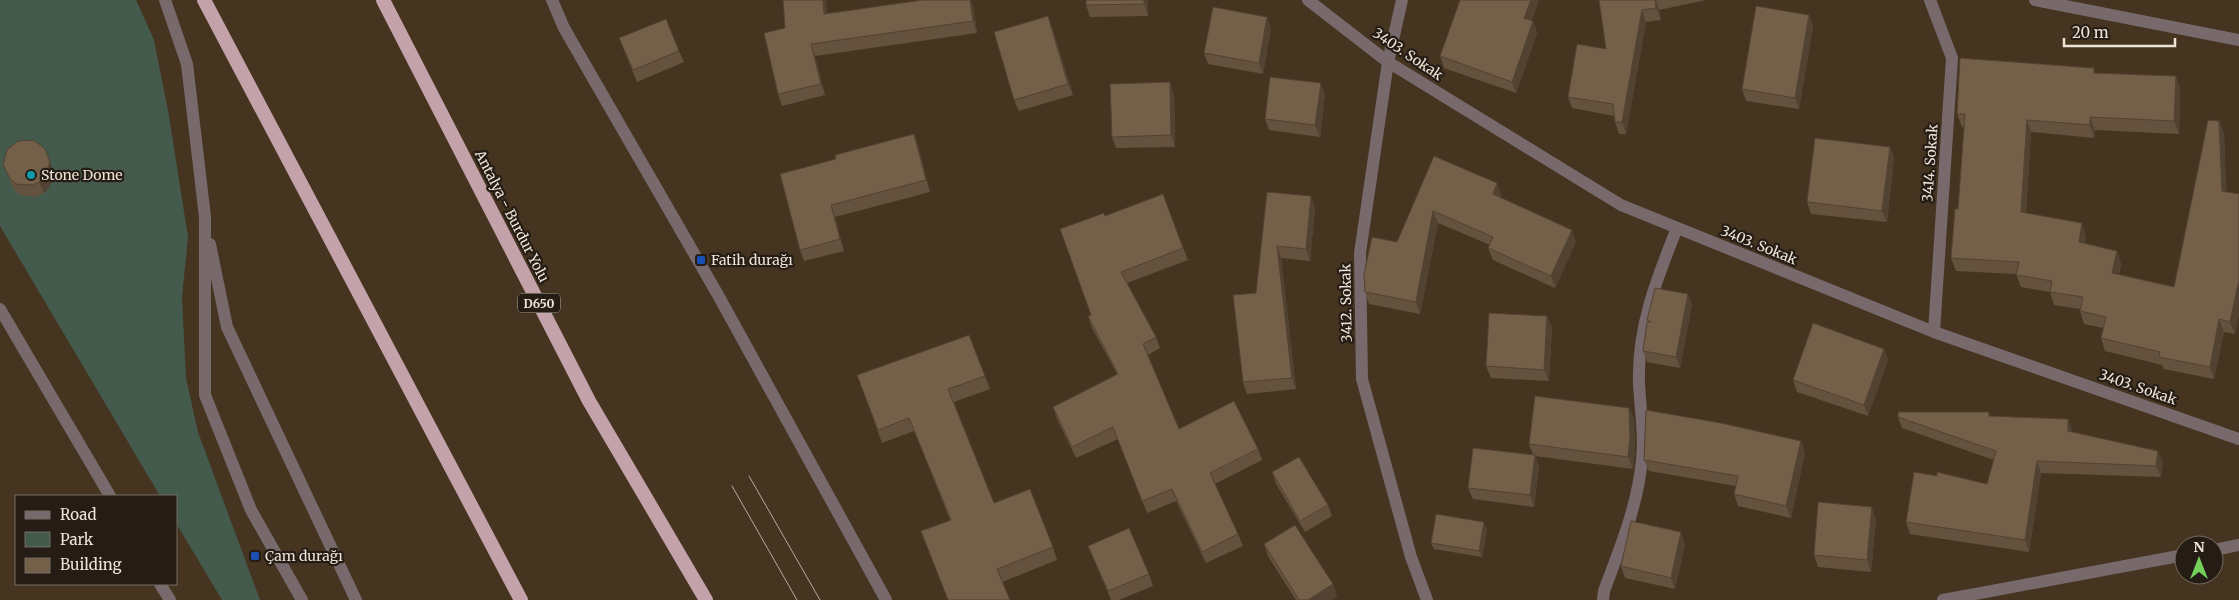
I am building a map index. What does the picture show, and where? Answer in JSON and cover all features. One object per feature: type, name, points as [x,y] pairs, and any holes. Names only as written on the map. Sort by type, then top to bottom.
[{"type":"highway","points":[[204,0],[521,600]]},
{"type":"highway","name":"Antalya - Burdur Yolu","points":[[383,0],[589,401],[706,600]]},
{"type":"street","points":[[165,0],[187,64],[205,217],[227,327],[356,600]]},
{"type":"street","points":[[552,0],[564,28],[718,295],[886,600]]},
{"type":"street","name":"3403. Sokak","points":[[1308,0],[1388,62],[1621,205],[1934,332],[2239,438]]},
{"type":"street","name":"3412. Sokak","points":[[1402,0],[1388,62],[1360,253],[1362,379],[1411,557],[1427,600]]},
{"type":"street","name":"3414. Sokak","points":[[1930,0],[1952,58],[1934,332]]},
{"type":"street","points":[[2035,0],[2239,40]]},
{"type":"street","points":[[205,217],[205,395],[251,510],[302,600]]},
{"type":"street","points":[[1603,600],[1604,590],[1632,514],[1642,459],[1643,421],[1639,382],[1642,332],[1657,277],[1677,228]]},
{"type":"street","points":[[0,309],[109,495]]},
{"type":"street","points":[[2224,548],[2239,545]]},
{"type":"street","points":[[1943,600],[2174,557]]},
{"type":"street","points":[[161,585],[170,600]]},
{"type":"green space","points":[[0,0],[136,0],[154,40],[169,116],[188,237],[182,297],[186,378],[198,432],[260,600],[222,600],[178,526],[178,495],[159,495],[0,226]]},
{"type":"building","points":[[783,0],[823,0],[824,14],[922,0],[970,0],[973,21],[811,44],[821,84],[778,94],[764,33],[785,28]]},
{"type":"building","points":[[1086,0],[1144,0],[1144,4],[1086,5]]},
{"type":"building","points":[[1460,0],[1531,0],[1524,18],[1533,21],[1512,82],[1440,56]]},
{"type":"building","points":[[1599,0],[1655,0],[1656,8],[1642,10],[1622,122],[1615,122],[1613,104],[1568,97],[1577,44],[1606,49]]},
{"type":"building","points":[[1756,6],[1809,15],[1795,98],[1742,89]]},
{"type":"building","points":[[1213,7],[1267,17],[1259,63],[1204,53]]},
{"type":"building","points":[[1048,16],[1068,84],[1014,100],[994,32]]},
{"type":"building","points":[[666,19],[679,51],[633,70],[619,38]]},
{"type":"building","points":[[1960,58],[2094,68],[2094,73],[2176,76],[2174,121],[2090,117],[2090,125],[2027,120],[2021,212],[2082,223],[2079,242],[2117,251],[2112,273],[2174,287],[2208,120],[2219,121],[2222,191],[2239,194],[2239,285],[2230,322],[2219,319],[2210,367],[2159,357],[2160,352],[2101,338],[2106,317],[2080,311],[2083,297],[2050,292],[2052,281],[2016,275],[2019,262],[1951,258],[1955,209],[1958,209],[1965,114],[1957,114]]},
{"type":"building","points":[[1270,77],[1321,83],[1315,125],[1265,119]]},
{"type":"building","points":[[1170,82],[1171,135],[1112,137],[1110,84]]},
{"type":"building","points":[[914,134],[926,180],[831,205],[840,239],[800,250],[780,174],[836,159],[835,155]]},
{"type":"building","points":[[1815,138],[1890,147],[1882,211],[1807,202]]},
{"type":"building","name":"Stone Dome","points":[[33,140],[45,149],[50,162],[45,176],[39,182],[32,185],[16,184],[10,179],[3,164],[7,150],[18,141]]},
{"type":"building","points":[[1434,156],[1497,183],[1493,194],[1572,230],[1551,276],[1488,248],[1493,237],[1433,211],[1416,302],[1365,292],[1364,274],[1372,237],[1397,242]]},
{"type":"building","points":[[1267,192],[1311,196],[1306,249],[1277,246],[1292,378],[1243,382],[1233,295],[1256,293]]},
{"type":"building","points":[[1163,194],[1183,248],[1121,272],[1156,337],[1143,344],[1179,429],[1234,401],[1258,449],[1210,473],[1238,534],[1202,552],[1172,489],[1142,501],[1113,427],[1072,447],[1053,407],[1118,374],[1088,316],[1091,315],[1060,229],[1104,213],[1105,216]]},
{"type":"building","points":[[1655,288],[1688,294],[1676,357],[1643,351],[1647,322],[1651,322],[1647,320]]},
{"type":"building","points":[[1489,313],[1547,316],[1544,370],[1486,366]]},
{"type":"building","points":[[1813,323],[1884,349],[1864,405],[1793,380]]},
{"type":"building","points":[[969,335],[985,376],[948,389],[994,503],[1030,489],[1053,547],[997,569],[1010,600],[948,600],[921,531],[951,520],[909,418],[878,430],[857,375]]},
{"type":"building","points":[[1535,396],[1629,408],[1630,437],[1628,457],[1529,444]]},
{"type":"building","points":[[1646,410],[1721,423],[1801,441],[1786,506],[1734,494],[1738,476],[1644,460]]},
{"type":"building","points":[[1898,412],[1989,412],[1989,416],[2068,419],[2068,431],[2158,451],[2156,466],[2037,461],[2025,540],[1906,522],[1914,472],[1937,476],[1937,472],[1987,484],[1996,451],[1898,417]]},
{"type":"building","points":[[1473,448],[1535,455],[1530,495],[1468,488]]},
{"type":"building","points":[[1299,457],[1328,505],[1300,521],[1272,472]]},
{"type":"building","points":[[1818,502],[1872,507],[1867,560],[1814,555]]},
{"type":"building","points":[[1436,514],[1484,522],[1479,551],[1431,543]]},
{"type":"building","points":[[1631,521],[1681,532],[1671,578],[1621,566]]},
{"type":"building","points":[[1295,525],[1333,584],[1308,600],[1299,600],[1264,544]]},
{"type":"building","points":[[1129,528],[1149,574],[1108,591],[1088,546]]},
{"type":"tram line","points":[[749,476],[820,600]]},
{"type":"tram line","points":[[732,486],[797,600]]},
{"type":"place","name":"Stone Dome","points":[[31,175]]},
{"type":"place","name":"Fatih durağı","points":[[701,260]]},
{"type":"place","name":"Çam durağı","points":[[255,556]]}]
